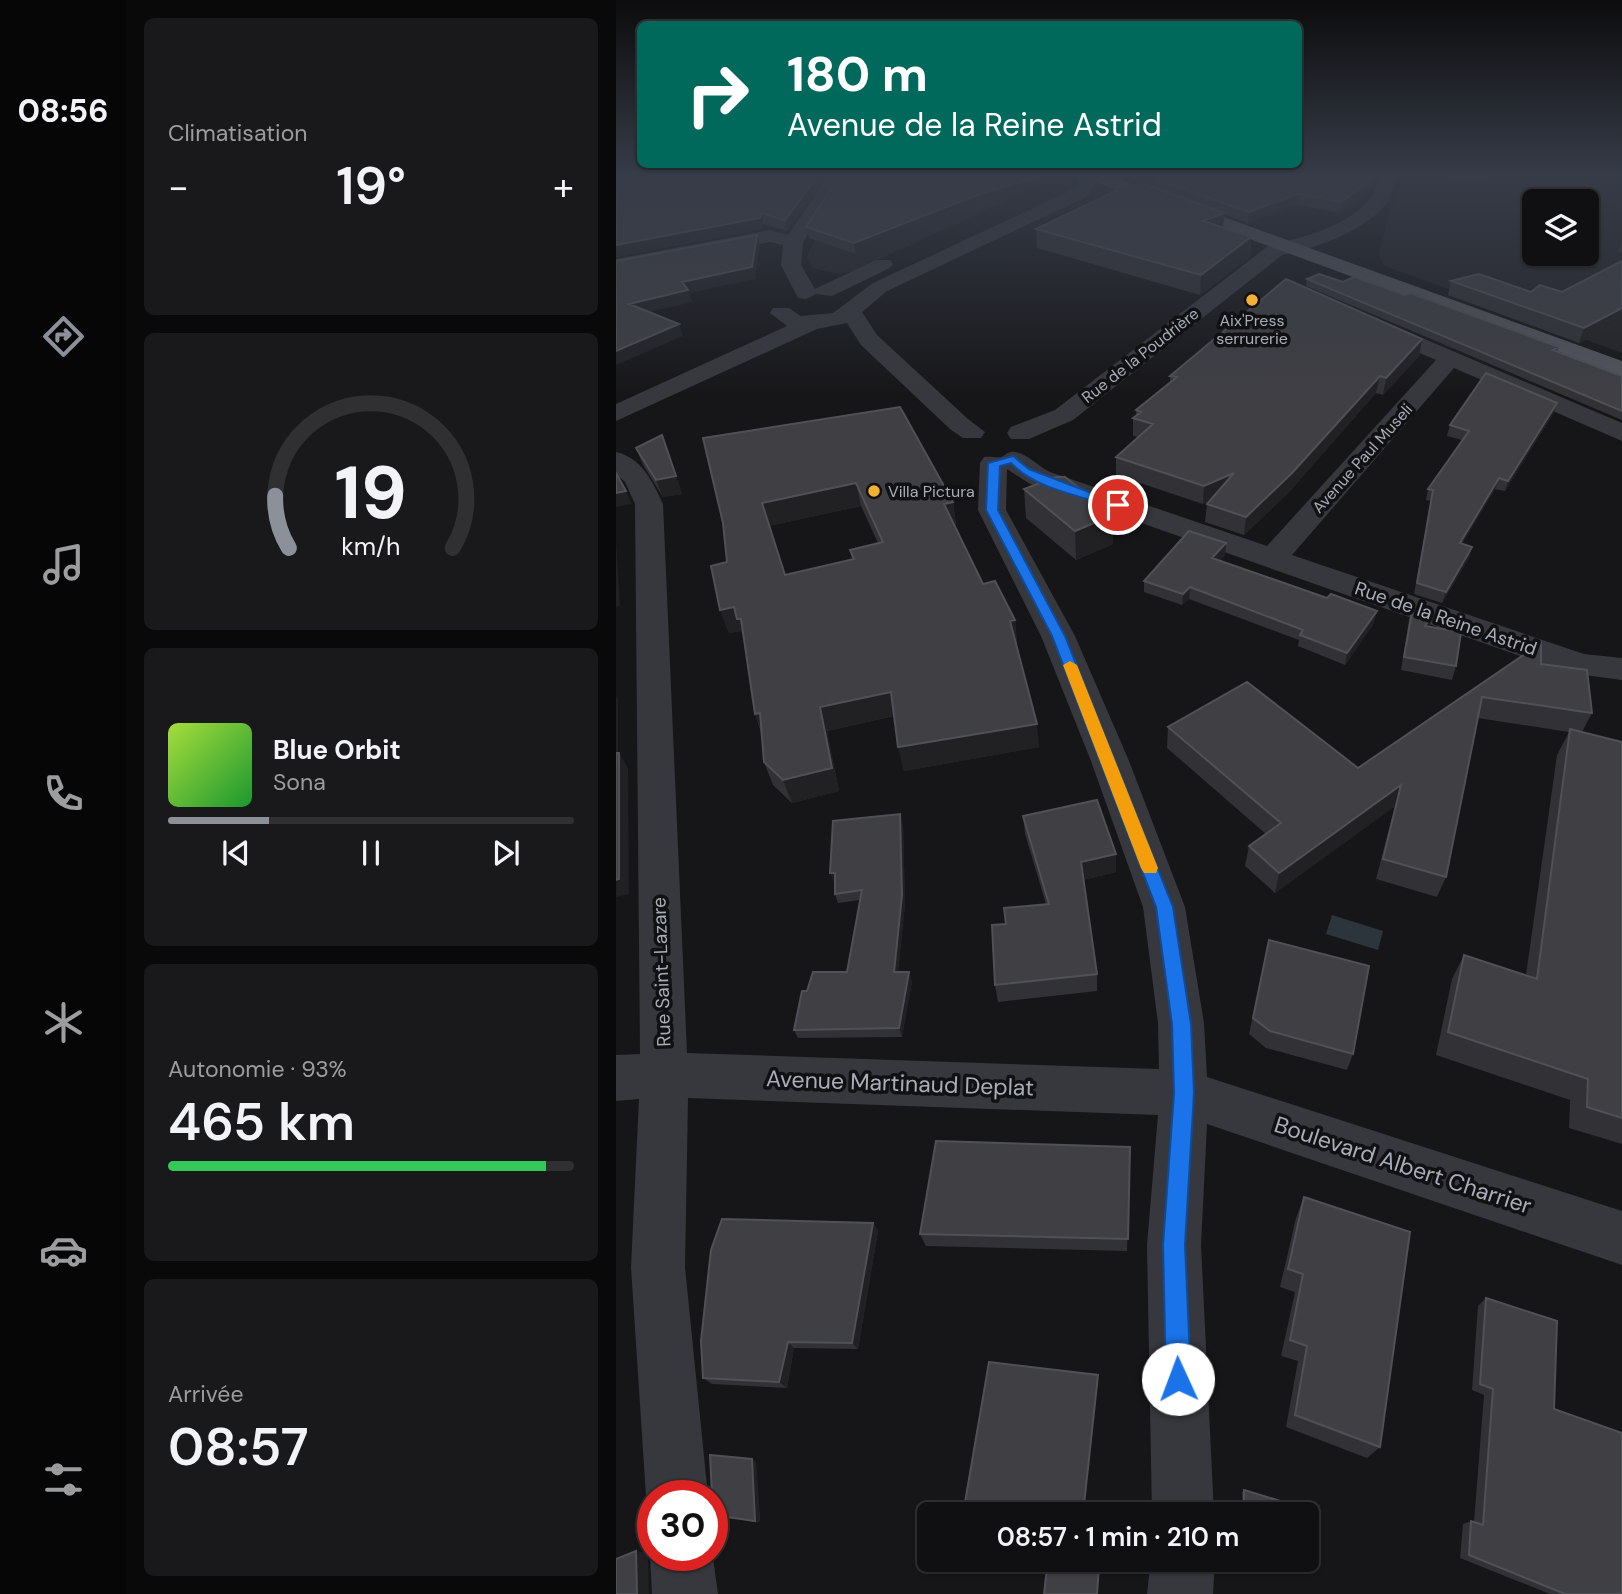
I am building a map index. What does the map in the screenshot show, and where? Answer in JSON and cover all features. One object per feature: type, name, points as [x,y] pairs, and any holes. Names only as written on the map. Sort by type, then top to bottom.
[{"type":"main road","points":[[1296,248],[1622,369]]},
{"type":"street","points":[[616,265],[704,248]]},
{"type":"street","points":[[792,248],[790,265],[815,292],[847,295],[869,340]]},
{"type":"street","points":[[692,353],[781,313],[784,303],[913,248]]},
{"type":"street","points":[[616,414],[853,308],[880,286],[960,248]]},
{"type":"street","name":"Rue de la Poudrière","points":[[987,450],[1064,415],[1275,250],[1281,248]]},
{"type":"street","points":[[781,313],[796,322],[818,323],[869,340]]},
{"type":"street","points":[[1354,315],[1622,433]]},
{"type":"street","name":"Rue de la Reine Astrid","points":[[869,340],[987,450],[1040,478],[1581,665],[1622,669]]},
{"type":"street","name":"Avenue Paul Museli","points":[[1273,558],[1451,357]]},
{"type":"street","points":[[987,450],[992,510],[1058,636],[1164,907],[1181,1024],[1184,1093],[1174,1245],[1183,1502]]},
{"type":"street","name":"Rue Saint-Lazare","points":[[616,460],[637,478],[649,504],[640,1077],[659,1267],[676,1480]]},
{"type":"street","name":"Avenue Martinaud Deplat","points":[[640,1077],[1184,1093]]},
{"type":"street","name":"Boulevard Albert Charrier","points":[[1184,1093],[1622,1238]]},
{"type":"street","points":[[683,1571],[685,1594]]},
{"type":"street","points":[[1180,1594],[1182,1572]]},
{"type":"shaded area","points":[[811,248],[903,248],[857,270],[840,274],[812,267],[807,257]]},
{"type":"shaded area","points":[[1380,248],[1522,248],[1522,266],[1599,266],[1599,248],[1622,248],[1622,353],[1383,265],[1379,254]]},
{"type":"shaded area","points":[[1332,915],[1383,931],[1378,950],[1326,934]]},
{"type":"building","points":[[684,248],[755,248],[752,267],[682,282],[688,290],[629,304],[679,324],[616,351],[616,261]]},
{"type":"building","points":[[1106,248],[1236,248],[1201,275]]},
{"type":"building","points":[[1622,261],[1622,308],[1584,328],[1451,281],[1479,274],[1531,292],[1540,285],[1562,292]]},
{"type":"building","points":[[1319,274],[1343,282],[1354,277],[1405,295],[1410,293],[1559,347],[1553,350],[1622,376],[1622,411],[1307,279]]},
{"type":"building","points":[[1286,279],[1422,339],[1386,378],[1380,376],[1292,473],[1246,517],[1207,504],[1234,473],[1204,486],[1116,457],[1153,424],[1133,418],[1141,412],[1136,410],[1177,377],[1170,376]]},
{"type":"building","points":[[1486,373],[1557,403],[1508,481],[1499,478],[1460,543],[1472,547],[1446,592],[1417,583],[1433,490],[1428,489],[1469,431],[1450,425]]},
{"type":"building","points":[[900,407],[953,502],[944,504],[983,584],[995,581],[1015,620],[1010,621],[1037,724],[898,747],[891,692],[820,707],[832,768],[783,780],[764,762],[760,713],[755,714],[741,619],[737,619],[734,607],[720,610],[711,566],[727,562],[723,523],[703,438]],"holes":[[[856,483],[883,542],[850,550],[854,559],[785,575],[762,503]]]},
{"type":"building","points":[[662,435],[676,476],[656,480],[636,448]]},
{"type":"building","points":[[616,473],[626,491],[616,493]]},
{"type":"building","points":[[1056,477],[1065,477],[1113,515],[1075,531],[1024,489]]},
{"type":"building","points":[[1189,531],[1226,543],[1212,558],[1327,598],[1331,594],[1377,611],[1347,653],[1300,635],[1303,630],[1190,587],[1183,594],[1144,581]]},
{"type":"building","points":[[1413,606],[1433,613],[1425,626],[1461,632],[1456,666],[1404,657]]},
{"type":"building","points":[[1541,643],[1541,664],[1587,670],[1592,713],[1482,697],[1446,877],[1383,859],[1401,785],[1279,873],[1249,846],[1281,823],[1168,727],[1247,682],[1358,768]]},
{"type":"building","points":[[1570,729],[1622,742],[1622,1118],[1587,1107],[1588,1079],[1448,1032],[1464,955],[1537,979]]},
{"type":"building","points":[[616,753],[619,753],[619,879],[616,880]]},
{"type":"building","points":[[1097,800],[1116,854],[1081,862],[1097,974],[995,985],[992,925],[1006,924],[1004,908],[1049,904],[1023,816]]},
{"type":"building","points":[[900,814],[902,895],[894,972],[909,972],[899,1028],[794,1030],[802,991],[807,991],[813,972],[847,972],[862,890],[835,894],[835,873],[830,873],[833,821]]},
{"type":"building","points":[[1269,940],[1369,966],[1353,1054],[1270,1031],[1253,1018]]},
{"type":"building","points":[[936,1141],[1130,1147],[1128,1239],[920,1234]]},
{"type":"building","points":[[1304,1197],[1410,1232],[1380,1447],[1295,1415],[1307,1346],[1290,1340],[1303,1274],[1288,1269]]},
{"type":"building","points":[[722,1219],[873,1223],[852,1343],[788,1342],[779,1382],[703,1378],[701,1341],[711,1250]]},
{"type":"building","points":[[1486,1298],[1557,1321],[1554,1409],[1622,1433],[1622,1594],[1565,1594],[1469,1555],[1471,1521],[1483,1525],[1493,1389],[1480,1384]]},
{"type":"building","points":[[989,1362],[1098,1375],[1084,1502],[965,1502]]},
{"type":"building","points":[[710,1455],[752,1459],[755,1521],[728,1517],[728,1480],[711,1480]]},
{"type":"building","points":[[1244,1490],[1284,1502],[1244,1502]]},
{"type":"building","points":[[636,1551],[637,1594],[616,1594],[616,1559]]},
{"type":"building","points":[[1047,1572],[1099,1572],[1097,1594],[1044,1594]]},
{"type":"slow traffic","points":[[1070,665],[1150,868]]},
{"type":"place","name":"Aix'Press serrurerie","points":[[1252,300]]},
{"type":"place","name":"Villa Pictura","points":[[874,491]]},
{"type":"route","points":[[1118,505],[1040,478],[1025,471],[1013,459],[994,463],[992,510],[1058,636],[1110,761],[1164,907],[1181,1024],[1184,1093],[1174,1245],[1178,1379]]}]
